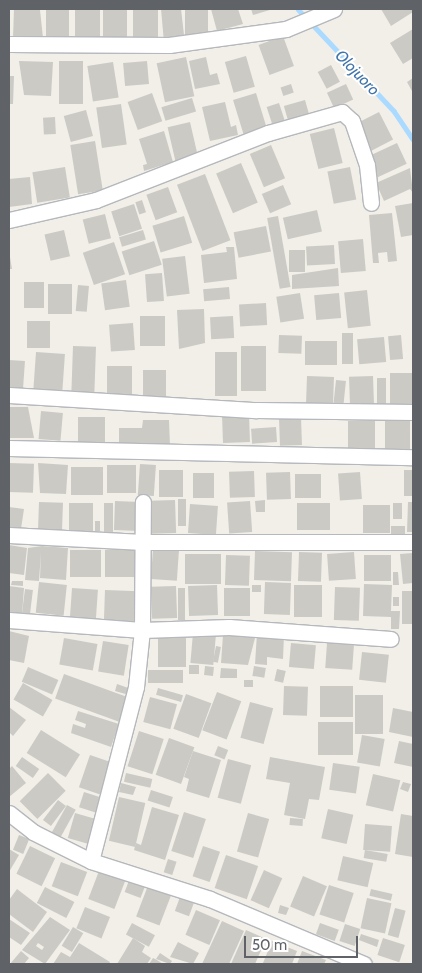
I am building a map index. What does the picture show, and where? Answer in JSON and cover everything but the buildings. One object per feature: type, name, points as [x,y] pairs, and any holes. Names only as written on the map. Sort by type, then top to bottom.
[{"type":"street","points":[[9,44],[169,45],[286,29],[334,9]]},
{"type":"street","points":[[9,220],[96,200],[268,133],[342,112],[352,121],[367,165],[371,203]]},
{"type":"street","points":[[9,395],[256,410],[413,412]]},
{"type":"street","points":[[9,448],[413,456]]},
{"type":"street","points":[[91,861],[131,718],[142,630],[143,502]]},
{"type":"street","points":[[9,535],[143,542],[413,542]]},
{"type":"street","points":[[9,620],[142,630],[229,627],[391,639]]},
{"type":"street","points":[[9,813],[33,832],[91,861],[210,899],[354,962]]},
{"type":"waterway","name":"Olojuoro","points":[[298,9],[394,111],[413,139]]}]
